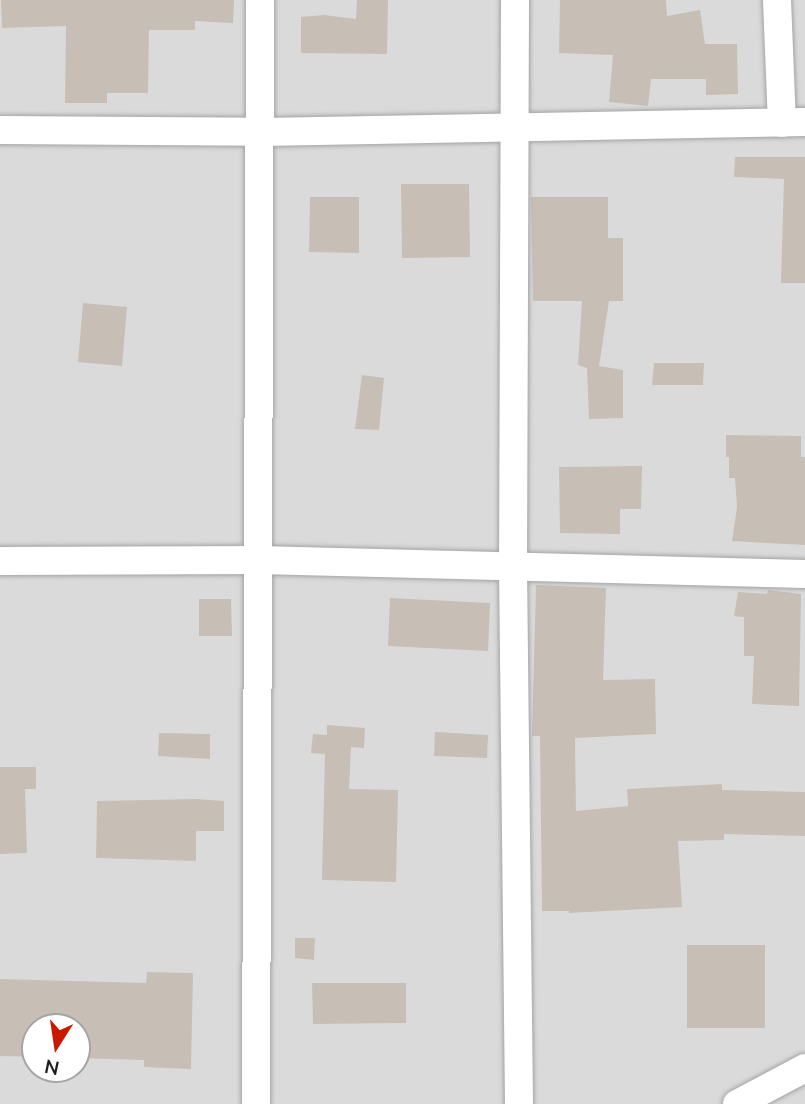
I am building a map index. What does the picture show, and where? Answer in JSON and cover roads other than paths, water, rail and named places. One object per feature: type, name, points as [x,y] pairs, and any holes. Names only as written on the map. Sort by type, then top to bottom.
[{"type":"street","points":[[256,1104],[262,132],[260,0]]},
{"type":"street","points":[[515,0],[513,567],[519,1104]]},
{"type":"street","points":[[0,130],[262,132],[793,122],[777,0]]},
{"type":"street","points":[[0,561],[259,560],[805,575]]},
{"type":"street","points":[[737,1104],[805,1069]]}]
